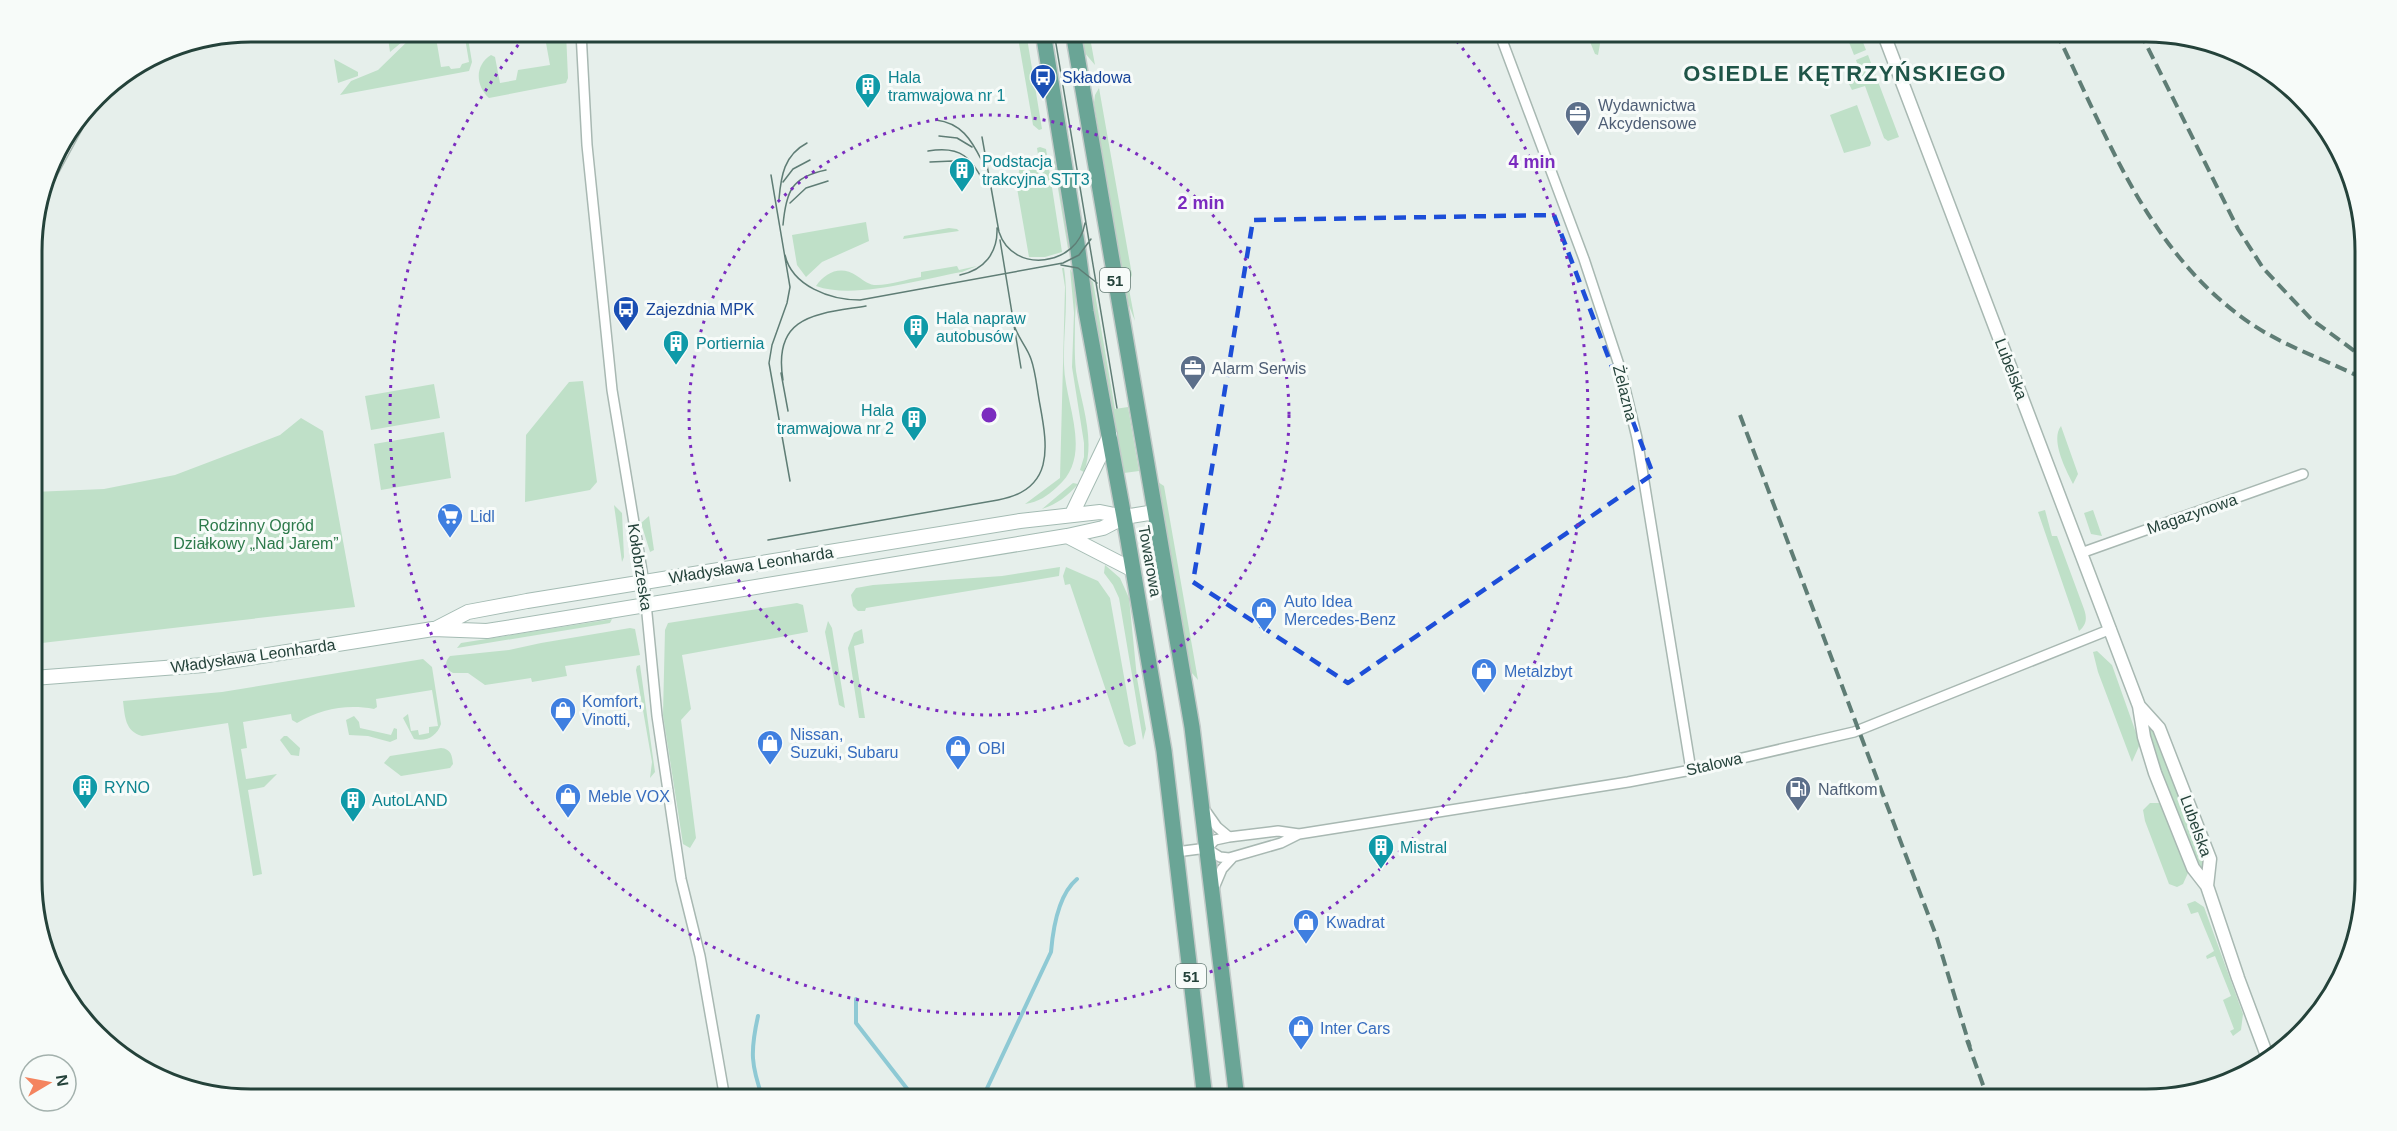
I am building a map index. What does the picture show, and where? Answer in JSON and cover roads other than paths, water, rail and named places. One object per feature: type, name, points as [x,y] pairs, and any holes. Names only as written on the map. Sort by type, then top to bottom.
[{"type":"main road","name":"Towarowa","points":[[1045,42],[1086,311],[1110,435],[1164,751],[1204,1089]]},
{"type":"main road","name":"Towarowa","points":[[1075,42],[1192,727],[1236,1089]]},
{"type":"main road","points":[[1072,514],[1110,435]]},
{"type":"main road","name":"Władysława Leonharda","points":[[42,677],[204,665],[433,629],[487,631],[1067,536],[1103,528],[1124,517],[1155,512]]},
{"type":"main road","name":"Władysława Leonharda","points":[[433,629],[468,612],[644,583],[1072,514],[1100,513],[1124,517]]},
{"type":"main road","points":[[1067,536],[1133,570]]},
{"type":"main road","name":"Władysława Leonharda","points":[[42,670],[73,674]]},
{"type":"street","name":"Kołobrzeska","points":[[582,42],[587,145],[608,363],[644,583],[657,716],[681,879],[700,956],[723,1089]]},
{"type":"street","name":"Żelazna","points":[[1503,42],[1584,259],[1620,368],[1637,438],[1691,770]]},
{"type":"street","name":"Lubelska","points":[[1887,42],[2139,706],[2144,737],[2155,773],[2193,868],[2207,886],[2238,978],[2266,1051]]},
{"type":"street","name":"Magazynowa","points":[[2081,552],[2303,474]]},
{"type":"street","name":"Stalowa","points":[[1207,848],[1220,857],[1233,857],[1281,843],[1299,834],[1691,770],[1866,728],[2110,629]]},
{"type":"street","name":"Lubelska","points":[[2139,706],[2159,728],[2210,858],[2207,886]]},
{"type":"street","points":[[1202,804],[1213,822],[1229,837]]},
{"type":"street","name":"Stalowa","points":[[1176,852],[1207,848],[1215,840],[1229,837],[1278,831],[1299,834]]},
{"type":"street","points":[[1212,896],[1219,875],[1233,857]]},
{"type":"waterway","points":[[987,1089],[1051,952],[1055,923],[1061,903],[1077,879]]},
{"type":"waterway","points":[[856,999],[856,1023],[907,1089]]},
{"type":"waterway","points":[[758,1016],[753,1058],[760,1089]]},
{"type":"tram line","points":[[1056,42],[1117,408]]},
{"type":"tram line","points":[[936,120],[959,128],[974,146],[982,161]]},
{"type":"tram line","points":[[939,136],[957,138],[972,147]]},
{"type":"tram line","points":[[982,137],[999,232],[1006,246],[1017,255],[1045,260],[1071,249],[1080,237],[1085,223]]},
{"type":"tram line","points":[[779,199],[785,167],[793,154],[807,143]]},
{"type":"tram line","points":[[928,151],[949,150],[964,156],[970,161],[986,186]]},
{"type":"tram line","points":[[783,182],[793,169],[810,160]]},
{"type":"tram line","points":[[930,162],[953,161],[974,170]]},
{"type":"tram line","points":[[783,225],[786,203],[792,188],[805,177],[826,170]]},
{"type":"tram line","points":[[771,175],[790,287],[787,303],[772,345],[769,363],[790,481]]},
{"type":"tram line","points":[[790,203],[806,188],[828,181]]},
{"type":"tram line","points":[[960,275],[969,273],[983,265],[988,259],[995,245],[997,228]]},
{"type":"tram line","points":[[785,255],[795,275],[804,283],[825,294],[860,300],[1063,263],[1079,255],[1091,239]]},
{"type":"tram line","points":[[1000,240],[1021,368]]},
{"type":"tram line","points":[[1061,265],[1078,268],[1097,283]]},
{"type":"tram line","points":[[783,380],[781,358],[785,342],[792,330],[802,321],[831,312],[866,306]]},
{"type":"tram line","points":[[768,540],[998,500],[1016,495],[1029,487],[1038,477],[1043,465],[1045,437],[1033,364],[1014,325]]},
{"type":"tram line","points":[[781,373],[788,411]]},
{"type":"railway","points":[[2061,42],[2134,191],[2157,228],[2184,263],[2214,294],[2263,332],[2355,374]]},
{"type":"railway","points":[[2145,42],[2238,229],[2263,268],[2311,319],[2355,351]]},
{"type":"railway","points":[[1740,415],[1937,938],[1970,1047]]},
{"type":"railway","points":[[1967,1040],[1984,1089]]},
{"type":"place","name":"Składowa","points":[[1043,100]]},
{"type":"place","name":"Hala tramwajowa nr 1","points":[[868,109]]},
{"type":"place","name":"Wydawnictwa Akcydensowe","points":[[1578,137]]},
{"type":"place","name":"Podstacja trakcyjna STT3","points":[[962,193]]},
{"type":"place","name":"Zajezdnia MPK","points":[[626,332]]},
{"type":"place","name":"Hala napraw autobusów","points":[[916,350]]},
{"type":"place","name":"Portiernia","points":[[676,366]]},
{"type":"place","name":"Alarm Serwis","points":[[1193,391]]},
{"type":"place","name":"Hala tramwajowa nr 2","points":[[914,442]]},
{"type":"place","name":"Lidl","points":[[450,539]]},
{"type":"place","name":"Auto Idea Mercedes-Benz","points":[[1264,633]]},
{"type":"place","name":"Metalzbyt","points":[[1484,694]]},
{"type":"place","name":"Komfort, Vinotti,","points":[[563,733]]},
{"type":"place","name":"Nissan, Suzuki, Subaru","points":[[770,766]]},
{"type":"place","name":"OBI","points":[[958,771]]},
{"type":"place","name":"RYNO","points":[[85,810]]},
{"type":"place","name":"Naftkom","points":[[1798,812]]},
{"type":"place","name":"Meble VOX","points":[[568,819]]},
{"type":"place","name":"AutoLAND","points":[[353,823]]},
{"type":"place","name":"Mistral","points":[[1381,870]]},
{"type":"place","name":"Kwadrat","points":[[1306,945]]},
{"type":"place","name":"Inter Cars","points":[[1301,1051]]},
{"type":"district","name":"OSIEDLE KĘTRZYŃSKIEGO","points":[[1845,73]]},
{"type":"park label","name":"Rodzinny Ogród Działkowy „Nad Jarem”","points":[[256,534]]}]
